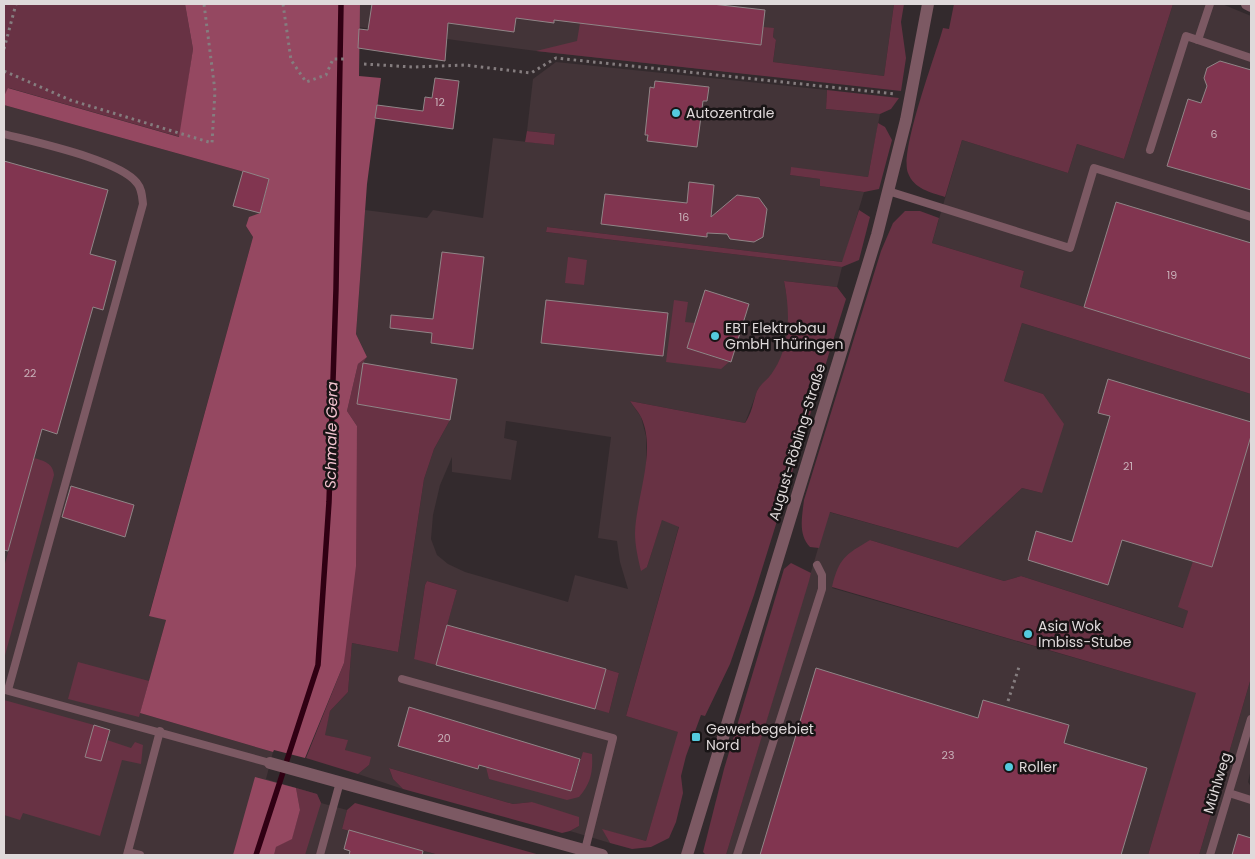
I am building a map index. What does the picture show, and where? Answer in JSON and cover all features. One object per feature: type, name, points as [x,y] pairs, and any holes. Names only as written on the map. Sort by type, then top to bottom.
[{"type":"street","name":"August-Röbling-Straße","points":[[687,855],[877,235],[911,95],[928,4]]},
{"type":"street","points":[[1247,4],[1251,6]]},
{"type":"street","points":[[270,763],[602,855]]},
{"type":"lane","points":[[1198,40],[1210,4]]},
{"type":"lane","points":[[1150,150],[1186,36],[1251,58]]},
{"type":"lane","points":[[4,134],[114,166],[136,181],[142,190],[143,204],[6,690],[270,763]]},
{"type":"lane","points":[[888,191],[1070,248],[1094,168],[1251,216]]},
{"type":"lane","points":[[737,855],[822,589],[822,575],[818,565]]},
{"type":"lane","points":[[402,679],[613,738],[585,850]]},
{"type":"lane","name":"Mühlweg","points":[[1210,855],[1251,718]]},
{"type":"lane","points":[[140,855],[127,854],[160,732]]},
{"type":"lane","points":[[320,855],[340,782]]},
{"type":"lane","points":[[1229,794],[1251,800]]},
{"type":"path","points":[[4,49],[16,4]]},
{"type":"path","points":[[4,71],[70,100],[212,143],[215,91],[204,4]]},
{"type":"path","points":[[283,4],[291,60],[306,82],[326,75],[333,59],[345,58]]},
{"type":"path","points":[[364,64],[413,67],[465,66],[531,73],[556,58],[911,95]]},
{"type":"path","points":[[1008,701],[1019,667]]},
{"type":"shaded area","points":[[4,4],[185,4],[193,49],[180,137],[9,88],[4,96]]},
{"type":"shaded area","points":[[185,4],[360,4],[359,76],[381,78],[367,184],[356,334],[367,357],[358,364],[347,411],[357,426],[356,566],[344,663],[305,758],[274,750],[273,752],[140,713],[166,620],[149,616],[253,237],[246,226],[249,217],[260,213],[269,179],[4,105],[4,96],[8,88],[179,137],[193,49]]},
{"type":"shaded area","points":[[360,4],[894,4],[884,76],[773,62],[776,41],[773,37],[774,28],[763,28],[757,75],[536,51],[358,27]]},
{"type":"shaded area","points":[[894,4],[904,4],[901,22],[906,58],[901,91],[536,51],[577,41],[580,23],[761,45],[763,27],[774,28],[773,37],[776,40],[773,62],[884,76]]},
{"type":"shaded area","points":[[954,4],[1173,4],[1124,159],[1077,144],[1068,173],[962,140],[945,197],[923,189],[914,183],[908,173],[907,162],[913,125],[943,28],[949,29]]},
{"type":"shaded area","points":[[1173,4],[1222,4],[1251,16],[1251,359],[1020,287],[1024,271],[932,243],[962,140],[1068,173],[1077,144],[1124,159]]},
{"type":"shaded area","points":[[556,62],[827,90],[826,109],[880,114],[868,177],[791,168],[790,175],[821,179],[820,186],[864,192],[843,262],[547,227],[546,232],[842,267],[837,287],[784,281],[788,303],[788,330],[783,353],[774,372],[758,389],[745,423],[630,401],[641,417],[646,436],[647,567],[662,519],[679,526],[626,716],[679,732],[646,841],[603,830],[610,843],[570,831],[579,826],[532,802],[513,804],[389,768],[393,779],[403,789],[358,774],[369,765],[345,750],[347,740],[324,735],[330,711],[348,692],[352,643],[398,652],[424,479],[434,449],[450,420],[357,404],[363,363],[367,357],[356,334],[365,210],[427,218],[433,210],[483,218],[493,138],[554,145],[555,134],[527,131],[533,79]],"holes":[[[506,421],[611,437],[598,538],[617,541],[620,562],[628,589],[575,575],[568,602],[465,572],[448,564],[437,555],[431,539],[433,515],[440,485],[452,457],[452,472],[511,480],[517,441],[504,438]],[[427,581],[457,590],[447,625],[414,659]],[[606,669],[619,673],[609,713]],[[580,759],[579,797],[571,791]]]},
{"type":"shaded area","points":[[827,90],[899,98],[891,109],[880,114],[826,109]]},
{"type":"shaded area","points":[[4,105],[269,179],[260,213],[246,226],[253,237],[149,615],[166,620],[140,713],[273,752],[266,779],[317,794],[321,803],[347,810],[342,829],[439,855],[4,855]]},
{"type":"shaded area","points":[[878,123],[885,127],[892,140],[879,189],[864,192],[820,186],[820,179],[790,175],[791,167],[868,177]]},
{"type":"shaded area","points":[[527,131],[555,134],[554,145],[525,142]]},
{"type":"shaded area","points":[[859,210],[870,217],[859,260],[842,267],[546,232],[547,227],[842,262]]},
{"type":"shaded area","points":[[905,211],[920,211],[939,218],[932,243],[1024,271],[1020,287],[1251,359],[1251,394],[1022,323],[1004,381],[1043,394],[1064,424],[1042,493],[1022,488],[958,548],[830,512],[819,548],[810,547],[802,531],[804,500],[881,251],[893,223]]},
{"type":"shaded area","points":[[568,257],[587,260],[584,285],[565,283]]},
{"type":"shaded area","points":[[784,281],[837,287],[846,299],[754,595],[730,664],[705,716],[701,715],[686,756],[681,776],[683,793],[676,822],[669,838],[651,847],[632,849],[610,843],[602,829],[646,841],[678,732],[626,716],[679,527],[662,520],[647,567],[641,571],[635,533],[647,444],[641,417],[630,401],[745,423],[757,391],[772,373],[784,349],[788,315]]},
{"type":"shaded area","points":[[674,300],[688,302],[685,322],[695,323],[687,348],[729,362],[721,369],[666,362]]},
{"type":"shaded area","points":[[1022,323],[1251,394],[1251,436],[1212,567],[1193,562],[1179,607],[1188,611],[1184,628],[1021,576],[1004,581],[870,540],[832,588],[1197,693],[1148,855],[726,855],[829,512],[958,548],[1022,488],[1042,493],[1043,394],[1004,381]]},
{"type":"shaded area","points":[[367,357],[363,363],[357,404],[450,420],[434,449],[424,479],[398,652],[352,643],[348,692],[330,711],[325,735],[348,740],[345,750],[371,757],[369,765],[358,774],[306,758],[344,663],[357,426],[347,411],[358,364]]},
{"type":"shaded area","points":[[1251,436],[1251,678],[1199,855],[1148,855],[1196,693],[832,587],[837,570],[844,558],[870,540],[1004,581],[1021,576],[1183,628],[1188,611],[1178,607],[1193,561],[1212,567]]},
{"type":"shaded area","points":[[34,458],[50,465],[54,475],[4,659],[4,567]]},
{"type":"shaded area","points":[[791,563],[811,573],[809,581],[726,855],[706,855],[703,852],[724,769],[784,569]]},
{"type":"shaded area","points":[[427,581],[457,590],[436,665],[414,659]]},
{"type":"shaded area","points":[[78,662],[149,681],[139,717],[68,699]]},
{"type":"shaded area","points":[[606,669],[619,673],[609,713],[595,709]]},
{"type":"shaded area","points":[[1251,678],[1251,769],[1248,782],[1251,787],[1251,855],[1199,855]]},
{"type":"shaded area","points":[[4,700],[94,725],[107,740],[131,748],[135,742],[143,745],[141,764],[122,760],[100,836],[23,813],[20,820],[4,815]]},
{"type":"shaded area","points":[[583,752],[592,754],[590,777],[579,797],[567,800],[489,779],[486,767],[571,791]]},
{"type":"shaded area","points":[[389,768],[513,804],[532,802],[579,817],[579,826],[562,833],[403,789],[393,779]]},
{"type":"shaded area","points":[[255,777],[296,788],[300,810],[292,839],[276,847],[274,855],[233,855]]},
{"type":"shaded area","points":[[296,788],[317,794],[321,803],[305,855],[274,855],[276,847],[292,838],[300,810]]},
{"type":"shaded area","points":[[355,803],[540,855],[439,855],[342,829],[347,810]]},
{"type":"building","points":[[372,4],[712,4],[765,10],[761,45],[554,20],[554,23],[516,18],[514,32],[448,23],[445,61],[358,48],[359,29],[368,30]]},
{"type":"building","points":[[1220,61],[1251,70],[1251,190],[1167,166],[1188,99],[1201,103],[1207,86],[1204,78],[1207,68]]},
{"type":"building","points":[[435,78],[459,81],[453,129],[375,118],[377,105],[423,111],[425,97],[432,98]]},
{"type":"building","points":[[655,81],[709,87],[707,101],[703,101],[697,147],[647,141],[648,135],[645,135],[650,87],[654,88]]},
{"type":"building","points":[[4,161],[108,190],[90,254],[116,261],[103,310],[93,307],[57,434],[42,429],[8,551],[4,550]]},
{"type":"building","points":[[243,171],[269,179],[260,213],[233,206]]},
{"type":"building","points":[[689,182],[714,185],[711,217],[737,195],[759,198],[767,209],[763,237],[754,242],[730,239],[727,234],[707,233],[707,237],[601,224],[605,194],[687,203]]},
{"type":"building","points":[[1116,202],[1251,243],[1251,359],[1084,307]]},
{"type":"building","points":[[442,252],[484,257],[473,349],[431,343],[432,333],[390,328],[391,315],[433,319]]},
{"type":"building","name":"EBT Elektrobau GmbH Thüringen","points":[[705,290],[749,304],[731,362],[687,348]]},
{"type":"building","points":[[546,300],[668,313],[663,356],[541,343]]},
{"type":"building","points":[[363,363],[457,379],[450,420],[357,404]]},
{"type":"building","points":[[1108,379],[1251,422],[1251,436],[1212,567],[1122,540],[1108,585],[1028,560],[1036,531],[1072,542],[1110,416],[1098,413]]},
{"type":"building","points":[[71,486],[134,505],[125,537],[62,517]]},
{"type":"building","points":[[447,625],[606,669],[595,709],[436,665]]},
{"type":"building","points":[[816,668],[978,718],[983,700],[1069,725],[1064,743],[1147,768],[1121,855],[760,855]]},
{"type":"building","points":[[409,707],[580,759],[571,791],[479,765],[478,769],[398,746]]},
{"type":"building","points":[[94,725],[110,730],[101,761],[85,757]]},
{"type":"building","points":[[349,830],[423,851],[422,855],[349,855],[350,851],[344,849]]},
{"type":"building","points":[[1238,834],[1251,838],[1251,855],[1232,855]]},
{"type":"waterway","name":"Schmale Gera","points":[[256,855],[318,665],[329,502],[336,289],[341,4]]},
{"type":"place","name":"Autozentrale","points":[[676,113]]},
{"type":"place","name":"EBT Elektrobau GmbH Thüringen","points":[[715,336]]},
{"type":"place","name":"Asia Wok Imbiss-Stube","points":[[1028,634]]},
{"type":"place","name":"Gewerbegebiet Nord","points":[[696,737]]},
{"type":"place","name":"Roller","points":[[1009,767]]}]
